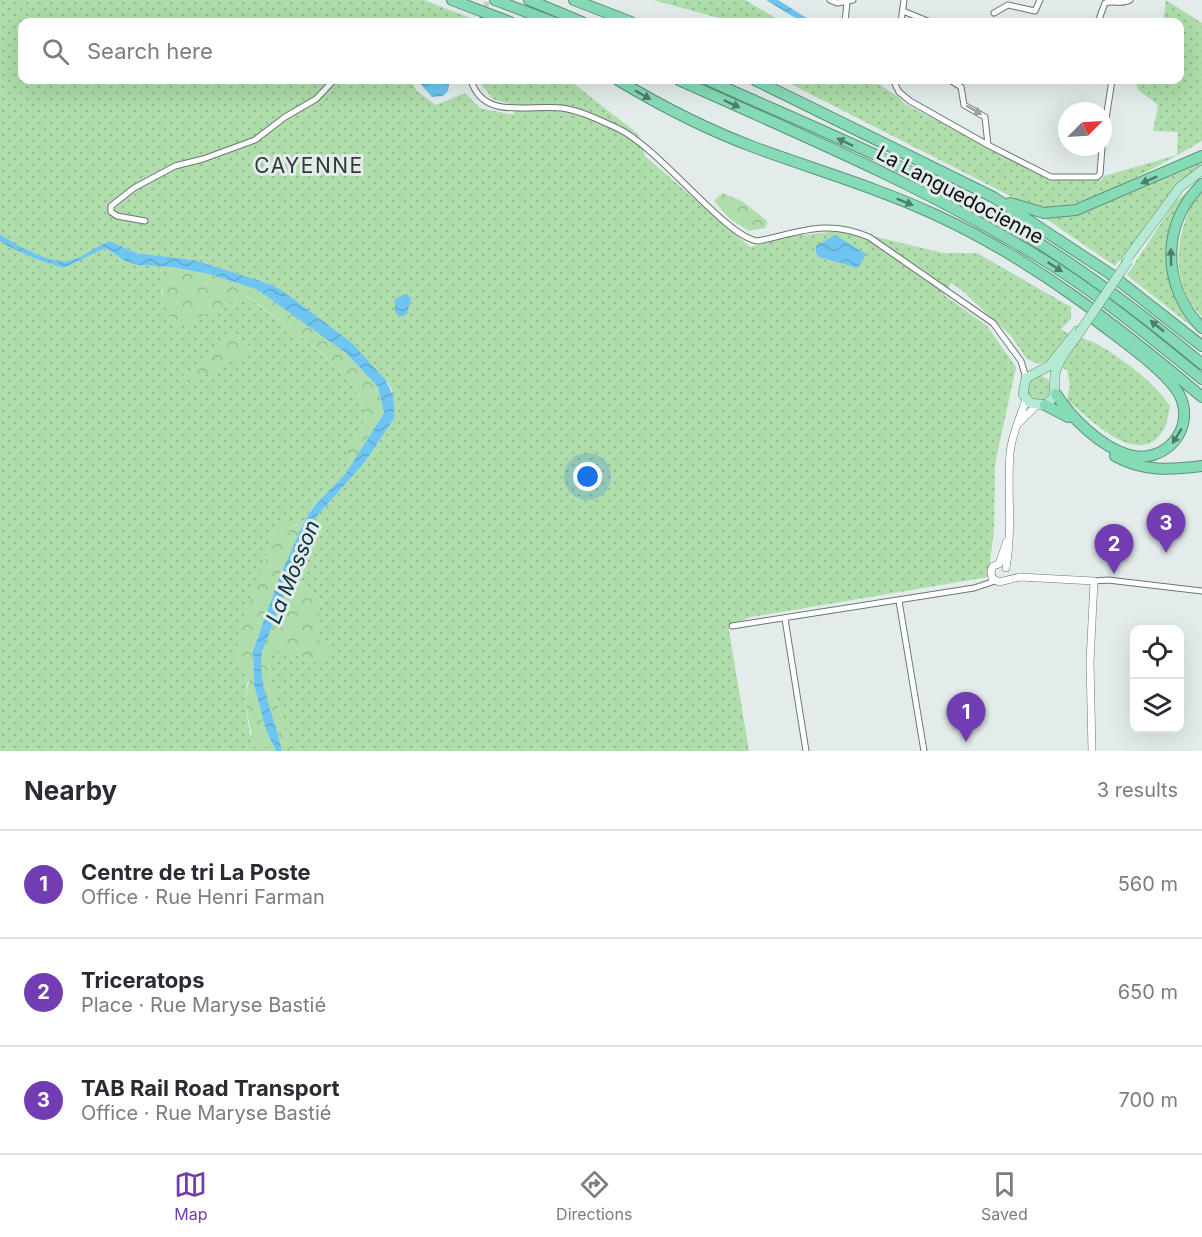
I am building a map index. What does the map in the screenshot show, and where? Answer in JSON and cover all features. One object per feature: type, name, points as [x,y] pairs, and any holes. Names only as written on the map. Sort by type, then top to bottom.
[{"type":"highway","points":[[452,0],[499,18]]},
{"type":"highway","points":[[495,0],[542,18]]},
{"type":"highway","points":[[529,0],[572,18]]},
{"type":"highway","points":[[574,0],[621,18]]},
{"type":"highway","points":[[625,84],[669,109],[753,147],[935,215],[982,238],[1042,275],[1108,321],[1202,397]]},
{"type":"highway","name":"La Languedocienne","points":[[688,84],[901,181],[986,225],[1092,293],[1202,379]]},
{"type":"highway","name":"La Languedocienne","points":[[717,84],[909,171],[986,211],[1089,276],[1202,364]]},
{"type":"highway","points":[[763,84],[993,197],[1100,267],[1202,346]]},
{"type":"highway","points":[[993,197],[1037,212],[1070,212],[1202,156]]},
{"type":"highway","points":[[1202,184],[1180,214],[1170,254],[1173,279],[1179,297],[1202,328]]},
{"type":"highway","points":[[1042,275],[1171,382],[1184,406],[1182,432],[1161,453],[1140,457],[1129,455],[1116,450],[1098,437],[1067,409],[1056,394]]},
{"type":"highway","points":[[1040,405],[1062,412],[1105,449],[1128,463],[1157,470],[1202,466]]},
{"type":"main road","points":[[1078,332],[1049,366],[1026,378],[1022,389],[1026,400],[1040,405],[1056,394],[1055,382],[1060,362],[1078,332],[1168,206],[1202,172]]},
{"type":"main road","points":[[1037,372],[1048,374],[1055,382]]},
{"type":"street","points":[[830,0],[837,3],[850,1],[846,18]]},
{"type":"street","points":[[902,18],[904,0]]},
{"type":"street","points":[[994,13],[1008,5],[1035,11],[1041,0]]},
{"type":"street","points":[[1099,18],[1101,9],[1107,1],[1125,3],[1130,0]]},
{"type":"street","points":[[903,11],[920,18]]},
{"type":"street","points":[[145,222],[117,216],[111,212],[111,206],[134,188],[165,170],[255,140],[285,117],[316,99],[330,84]]},
{"type":"street","points":[[472,84],[473,89],[482,99],[495,106],[561,108],[586,114],[626,132],[662,160],[733,229],[750,240],[758,241],[819,227],[848,228],[869,237],[993,323],[1021,361],[1037,372]]},
{"type":"street","points":[[895,84],[899,92],[910,101],[1051,177],[1097,177],[1100,174],[1101,156]]},
{"type":"street","points":[[956,84],[961,87],[964,105],[985,117],[988,145]]},
{"type":"street","points":[[1109,102],[1111,84]]},
{"type":"street","points":[[1021,361],[1026,378]]},
{"type":"street","points":[[1004,580],[1011,528],[1010,454],[1026,400]]},
{"type":"street","points":[[1017,425],[1040,405]]},
{"type":"street","points":[[993,578],[993,567],[1004,568],[1020,577]]},
{"type":"street","points":[[732,626],[785,620],[969,589],[993,578],[1004,580],[1020,577],[1108,580],[1202,591]]},
{"type":"street","points":[[1092,751],[1090,662],[1094,581]]},
{"type":"street","points":[[899,601],[924,751]]},
{"type":"street","points":[[785,620],[806,751]]},
{"type":"green space","points":[[0,0],[424,0],[470,18],[18,18],[18,84],[413,84],[417,91],[436,105],[465,93],[480,108],[514,115],[513,105],[493,99],[481,84],[574,84],[638,134],[645,156],[750,247],[784,237],[848,230],[943,253],[977,253],[1071,307],[1071,319],[1061,329],[1099,345],[1128,365],[1147,380],[1170,406],[1165,427],[1154,441],[1142,445],[1115,437],[1067,400],[1070,385],[1067,370],[1048,361],[1038,364],[1027,359],[1011,336],[964,292],[951,283],[944,295],[987,326],[1016,367],[995,464],[994,529],[988,577],[751,617],[728,625],[749,751],[297,751],[289,743],[268,670],[270,655],[290,653],[323,666],[316,637],[321,600],[292,573],[317,516],[365,462],[395,417],[392,390],[385,379],[351,342],[283,291],[270,284],[194,260],[136,253],[110,241],[68,261],[53,260],[23,248],[0,234]]},
{"type":"green space","points":[[653,0],[745,0],[775,18],[719,18]]},
{"type":"green space","points":[[1166,0],[1202,23],[1202,141],[1170,159],[1131,180],[1110,190],[1073,204],[1058,207],[1022,202],[791,84],[878,84],[905,104],[1054,180],[1101,180],[1104,176],[1177,155],[1178,132],[1153,131],[1158,105],[1138,90],[1136,84],[1184,84],[1184,18],[1164,18]]},
{"type":"green space","points":[[1202,160],[1202,167],[1183,180],[1115,266],[1042,216],[1061,215],[1102,204]]},
{"type":"green space","points":[[1192,188],[1179,206],[1171,224],[1166,241],[1166,258],[1175,292],[1195,329],[1127,275],[1175,202]]},
{"type":"green space","points":[[1202,189],[1202,317],[1189,300],[1183,285],[1179,256],[1183,227],[1194,200]]},
{"type":"green space","points":[[722,193],[742,201],[767,221],[766,228],[749,231],[730,219],[714,201]]},
{"type":"green space","points":[[0,241],[33,258],[63,268],[106,248],[125,261],[138,265],[171,267],[161,293],[177,327],[246,296],[320,352],[355,389],[364,406],[363,424],[346,448],[350,461],[318,498],[303,524],[296,524],[288,535],[277,520],[264,565],[245,700],[250,735],[265,741],[269,751],[0,751]],"holes":[[[233,332],[252,348],[197,380],[182,377]]]},
{"type":"green space","points":[[171,267],[209,274],[258,290],[346,353],[378,387],[384,413],[346,473],[314,506],[318,498],[350,461],[346,448],[364,421],[364,406],[355,389],[320,352],[247,296],[177,327],[166,310],[162,298]]},
{"type":"green space","points":[[233,332],[253,349],[197,380],[181,377]]},
{"type":"green space","points":[[1039,376],[1048,379],[1051,388],[1048,397],[1039,400],[1030,397],[1027,388],[1030,379]]},
{"type":"green space","points":[[277,520],[285,522],[288,534],[297,524],[303,524],[279,578],[253,651],[254,685],[266,730],[276,751],[269,751],[264,742],[254,748],[245,700],[249,680],[235,660],[242,619],[264,565]]},
{"type":"green space","points":[[292,573],[321,600],[316,637],[330,652],[323,666],[290,653],[270,655],[268,670],[289,743],[297,751],[282,751],[263,689],[260,667],[270,626]]},
{"type":"water","points":[[766,0],[778,0],[807,18],[795,18]]},
{"type":"water","points":[[421,84],[449,84],[448,91],[443,96],[432,97]]},
{"type":"water","name":"La Mosson","points":[[0,234],[23,248],[53,260],[74,259],[110,241],[136,253],[194,260],[270,284],[283,291],[351,342],[385,379],[393,395],[395,417],[365,462],[317,516],[262,652],[262,678],[282,751],[276,751],[266,730],[254,685],[253,651],[279,578],[303,524],[314,506],[346,473],[384,413],[378,387],[346,353],[258,290],[209,274],[171,267],[138,265],[125,261],[106,248],[63,268],[33,258],[4,244],[0,241]]},
{"type":"water","points":[[835,235],[866,254],[858,268],[819,257],[816,253],[816,246]]},
{"type":"water","points":[[407,294],[411,298],[407,314],[399,317],[395,311],[395,299]]},
{"type":"tunnel","points":[[482,18],[488,0]]},
{"type":"place","name":"TAB Rail Road Transport","points":[[1166,553]]},
{"type":"place","name":"Triceratops","points":[[1114,574]]},
{"type":"place","name":"Centre de tri La Poste","points":[[966,742]]},
{"type":"district","name":"CAYENNE","points":[[309,166]]}]
